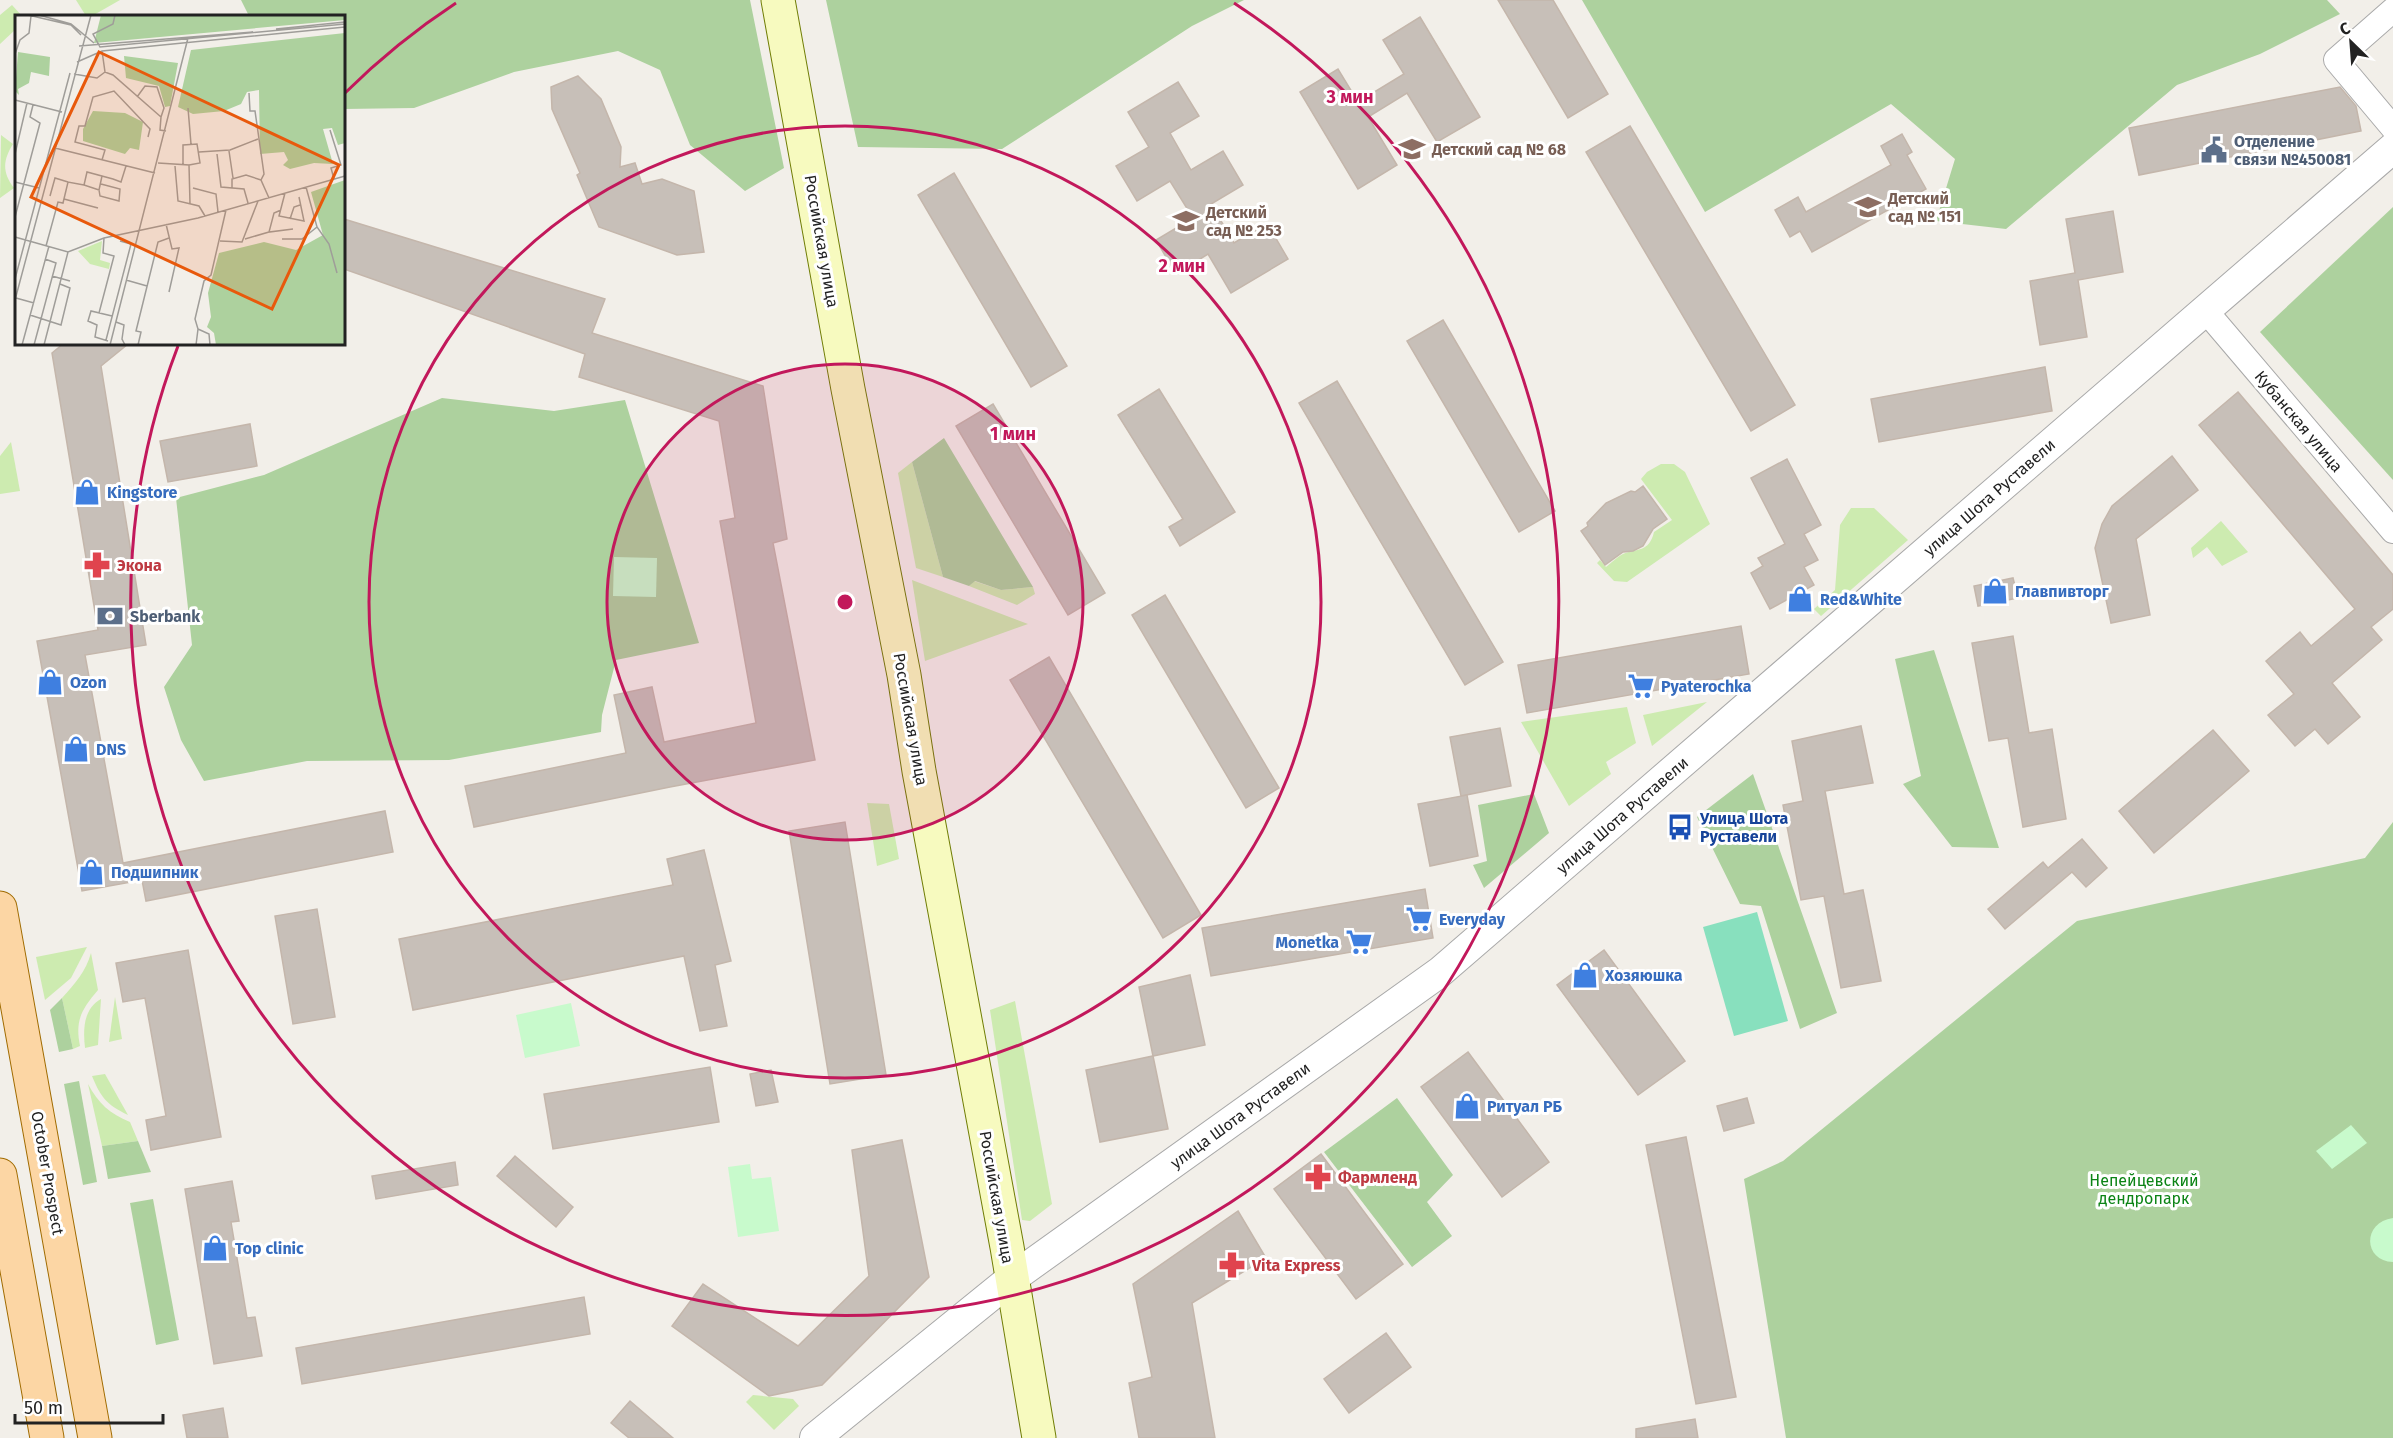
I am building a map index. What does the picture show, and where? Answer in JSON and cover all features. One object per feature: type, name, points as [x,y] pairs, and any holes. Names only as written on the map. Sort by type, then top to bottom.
[{"type":"main road","name":"Российская улица","points":[[778,0],[848,389],[904,675],[919,771],[1039,1438]]},
{"type":"main road","name":"October Prospect","points":[[0,908],[95,1438]]},
{"type":"main road","points":[[0,1175],[47,1438]]},
{"type":"street","points":[[2393,10],[2336,60],[2393,128]]},
{"type":"street","name":"улица Шота Руставели","points":[[815,1438],[1011,1279],[1440,972],[2393,148]]},
{"type":"street","name":"Кубанская улица","points":[[2205,310],[2393,531]]},
{"type":"green space","points":[[76,0],[120,0],[94,15],[85,15]]},
{"type":"green space","points":[[241,0],[750,0],[784,168],[745,191],[690,145],[660,70],[618,51],[514,72],[414,108],[345,109],[345,15],[248,15]]},
{"type":"green space","points":[[826,0],[1244,0],[1192,26],[1002,149],[858,147]]},
{"type":"green space","points":[[1582,0],[2327,0],[2340,14],[2260,54],[2177,85],[2006,229],[1936,221],[1955,159],[1891,104],[1705,212]]},
{"type":"green space","points":[[12,5],[21,15],[15,15],[15,30],[0,44],[0,15]]},
{"type":"green space","points":[[1,135],[13,144],[7,155],[5,166],[7,177],[14,188],[0,198]]},
{"type":"green space","points":[[2393,207],[2393,480],[2260,332]]},
{"type":"green space","points":[[442,398],[554,411],[625,400],[699,643],[616,660],[602,715],[601,732],[449,760],[307,761],[204,781],[181,740],[164,687],[192,645],[176,498],[264,475]]},
{"type":"green space","points":[[944,438],[1033,587],[1001,590],[975,581],[969,586],[943,577],[912,462]]},
{"type":"green space","points":[[11,442],[20,491],[0,494],[0,456]]},
{"type":"green space","points":[[912,462],[943,577],[916,568],[898,473]]},
{"type":"green space","points":[[1661,464],[1674,464],[1685,472],[1710,524],[1627,582],[1614,581],[1597,563],[1600,560],[1606,567],[1623,554],[1646,547],[1654,532],[1672,520],[1641,479],[1647,472]]},
{"type":"green space","points":[[1851,508],[1874,508],[1908,540],[1821,616],[1814,609],[1835,590],[1840,525]]},
{"type":"green space","points":[[2221,521],[2248,552],[2222,566],[2207,547],[2193,558],[2191,548]]},
{"type":"green space","points":[[614,557],[657,558],[656,597],[613,596]]},
{"type":"green space","points":[[912,580],[1028,624],[925,661]]},
{"type":"green space","points":[[974,581],[1001,590],[1033,587],[1035,594],[1017,605],[969,586]]},
{"type":"green space","points":[[1934,650],[1999,848],[1952,847],[1903,784],[1921,776],[1895,659]]},
{"type":"green space","points":[[1707,702],[1652,746],[1643,715]]},
{"type":"green space","points":[[1627,707],[1636,743],[1606,762],[1611,774],[1569,806],[1521,722]]},
{"type":"green space","points":[[1753,774],[1837,1013],[1800,1029],[1761,906],[1740,904],[1697,817]]},
{"type":"green space","points":[[1534,794],[1549,833],[1484,888],[1473,865],[1487,861],[1478,805]]},
{"type":"green space","points":[[867,803],[889,804],[899,859],[877,866]]},
{"type":"green space","name":"Непейцевский дендропарк","points":[[2393,822],[2393,1438],[1786,1438],[1744,1179],[1783,1161],[2077,921],[2365,858]]},
{"type":"green space","points":[[1757,912],[1788,1021],[1734,1036],[1703,927]]},
{"type":"green space","points":[[87,947],[71,978],[45,1000],[36,957]]},
{"type":"green space","points":[[91,953],[98,990],[81,1016],[78,1030],[80,1046],[73,1049],[62,998],[80,977]]},
{"type":"green space","points":[[115,997],[122,1039],[109,1042]]},
{"type":"green space","points":[[62,998],[73,1049],[59,1052],[50,1010]]},
{"type":"green space","points":[[101,999],[98,1045],[85,1048],[85,1020],[91,1008]]},
{"type":"green space","points":[[1015,1001],[1052,1204],[1030,1221],[1022,1220],[990,1010]]},
{"type":"green space","points":[[571,1003],[580,1046],[525,1058],[516,1015]]},
{"type":"green space","points":[[105,1074],[128,1115],[110,1104],[98,1090],[92,1076]]},
{"type":"green space","points":[[79,1081],[97,1182],[83,1185],[64,1084]]},
{"type":"green space","points":[[88,1084],[105,1107],[130,1122],[138,1141],[102,1146]]},
{"type":"green space","points":[[1397,1098],[1453,1175],[1427,1202],[1452,1236],[1412,1267],[1324,1152]]},
{"type":"green space","points":[[2351,1125],[2367,1143],[2332,1169],[2316,1151]]},
{"type":"green space","points":[[138,1141],[151,1172],[108,1179],[102,1146]]},
{"type":"green space","points":[[750,1164],[752,1179],[771,1177],[779,1231],[738,1237],[728,1167]]},
{"type":"green space","points":[[153,1199],[179,1340],[156,1345],[130,1203]]},
{"type":"green space","points":[[2393,1218],[2393,1262],[2383,1260],[2376,1255],[2370,1241],[2371,1233],[2376,1226]]},
{"type":"green space","points":[[753,1395],[793,1399],[799,1406],[774,1430],[746,1402]]},
{"type":"building","points":[[1498,0],[1553,0],[1608,94],[1568,118]]},
{"type":"building","points":[[1420,17],[1480,117],[1437,142],[1407,93],[1368,117],[1397,165],[1358,189],[1300,92],[1338,69],[1358,102],[1404,74],[1383,40]]},
{"type":"building","points":[[578,76],[601,99],[621,147],[620,167],[635,163],[642,184],[662,179],[694,191],[704,252],[677,255],[599,227],[577,175],[580,173],[552,109],[551,87]]},
{"type":"building","points":[[1178,82],[1199,116],[1170,133],[1191,170],[1223,151],[1243,185],[1211,204],[1234,243],[1267,223],[1288,259],[1231,293],[1208,254],[1176,274],[1156,240],[1193,218],[1170,181],[1137,201],[1116,166],[1149,147],[1128,112]]},
{"type":"building","points":[[2340,87],[2356,106],[2361,131],[2139,175],[2129,128]]},
{"type":"building","points":[[1630,126],[1795,405],[1751,431],[1586,152]]},
{"type":"building","points":[[1902,134],[1912,152],[1907,155],[1926,189],[1812,252],[1800,231],[1790,237],[1775,210],[1798,197],[1806,212],[1891,165],[1881,146]]},
{"type":"building","points":[[954,173],[1067,366],[1031,387],[918,195]]},
{"type":"building","points":[[2113,211],[2123,272],[2078,280],[2087,337],[2040,345],[2030,281],[2075,273],[2066,219]]},
{"type":"building","points":[[345,219],[605,299],[592,333],[763,386],[787,539],[773,543],[815,760],[474,827],[465,786],[626,753],[614,695],[652,687],[664,742],[756,723],[720,521],[735,518],[719,421],[579,377],[585,354],[345,269]]},
{"type":"building","points":[[1443,320],[1555,511],[1519,532],[1407,341]]},
{"type":"building","points":[[62,345],[127,345],[101,366],[146,645],[85,655],[123,863],[385,811],[393,852],[146,901],[142,880],[82,891],[37,641],[98,630],[52,353]]},
{"type":"building","points":[[2045,367],[2052,411],[1879,442],[1871,399]]},
{"type":"building","points":[[1337,381],[1503,662],[1465,685],[1299,403]]},
{"type":"building","points":[[1159,389],[1235,512],[1180,546],[1169,527],[1183,519],[1118,415]]},
{"type":"building","points":[[2238,392],[2393,575],[2393,609],[2371,627],[2382,640],[2332,683],[2360,717],[2328,744],[2315,729],[2295,746],[2268,715],[2294,694],[2266,661],[2300,632],[2311,646],[2355,609],[2199,425]]},
{"type":"building","points":[[993,404],[1105,593],[1068,615],[956,426]]},
{"type":"building","points":[[250,424],[257,466],[168,482],[160,441]]},
{"type":"building","points":[[2172,456],[2198,490],[2136,539],[2150,615],[2111,623],[2095,548],[2102,524],[2112,506]]},
{"type":"building","points":[[1787,459],[1821,525],[1804,534],[1818,560],[1804,567],[1814,585],[1770,609],[1751,573],[1763,566],[1758,558],[1785,544],[1751,478]]},
{"type":"building","points":[[1643,486],[1667,519],[1653,529],[1643,546],[1633,551],[1623,552],[1605,565],[1581,531],[1588,526],[1587,523],[1606,503],[1631,491],[1635,492]]},
{"type":"building","points":[[2013,578],[2018,598],[1978,606],[1974,586]]},
{"type":"building","points":[[1165,595],[1279,788],[1246,808],[1132,615]]},
{"type":"building","points":[[1741,626],[1749,674],[1527,713],[1518,665]]},
{"type":"building","points":[[2013,636],[2029,733],[2052,729],[2066,819],[2023,827],[2008,738],[1989,741],[1972,643]]},
{"type":"building","points":[[1049,657],[1201,915],[1163,938],[1010,680]]},
{"type":"building","points":[[1861,726],[1873,783],[1825,791],[1844,894],[1863,890],[1881,981],[1841,988],[1824,896],[1801,900],[1783,805],[1803,801],[1792,741]]},
{"type":"building","points":[[1500,728],[1511,786],[1461,796],[1450,737]]},
{"type":"building","points":[[2213,730],[2249,771],[2154,853],[2119,811]]},
{"type":"building","points":[[1467,795],[1478,856],[1430,866],[1418,804]]},
{"type":"building","points":[[845,822],[886,1075],[830,1084],[789,831]]},
{"type":"building","points":[[2082,839],[2107,868],[2086,887],[2072,872],[2005,929],[1988,909],[2043,862],[2048,868]]},
{"type":"building","points":[[704,850],[731,961],[715,965],[727,1026],[700,1031],[684,956],[413,1010],[399,939],[673,885],[667,859]]},
{"type":"building","points":[[1425,889],[1433,938],[1211,976],[1202,928]]},
{"type":"building","points":[[317,909],[335,1017],[293,1024],[275,916]]},
{"type":"building","points":[[188,950],[221,1137],[151,1150],[146,1120],[166,1116],[145,998],[123,1002],[116,963]]},
{"type":"building","points":[[1604,950],[1685,1061],[1638,1095],[1557,985]]},
{"type":"building","points":[[1190,975],[1205,1045],[1153,1056],[1139,987]]},
{"type":"building","points":[[1468,1052],[1549,1162],[1502,1197],[1421,1087]]},
{"type":"building","points":[[1153,1056],[1168,1129],[1100,1142],[1086,1070]]},
{"type":"building","points":[[710,1067],[719,1122],[553,1149],[544,1094]]},
{"type":"building","points":[[771,1070],[778,1102],[756,1106],[750,1074]]},
{"type":"building","points":[[1747,1098],[1754,1123],[1724,1131],[1717,1106]]},
{"type":"building","points":[[1686,1137],[1736,1397],[1696,1404],[1646,1145]]},
{"type":"building","points":[[902,1140],[929,1277],[822,1385],[769,1396],[672,1326],[703,1284],[798,1346],[869,1276],[852,1150]]},
{"type":"building","points":[[1321,1154],[1403,1264],[1356,1299],[1274,1189]]},
{"type":"building","points":[[515,1156],[573,1207],[556,1227],[497,1176]]},
{"type":"building","points":[[455,1162],[458,1185],[376,1199],[372,1176]]},
{"type":"building","points":[[232,1181],[239,1221],[231,1222],[247,1318],[255,1317],[262,1356],[214,1364],[185,1189]]},
{"type":"building","points":[[1238,1211],[1266,1258],[1192,1303],[1215,1438],[1139,1438],[1129,1383],[1152,1377],[1133,1284]]},
{"type":"building","points":[[584,1297],[590,1334],[302,1384],[296,1348]]},
{"type":"building","points":[[1386,1333],[1411,1367],[1349,1413],[1324,1379]]},
{"type":"building","points":[[630,1401],[673,1438],[629,1438],[611,1423]]},
{"type":"building","points":[[223,1408],[228,1438],[187,1438],[183,1415]]},
{"type":"building","points":[[1695,1419],[1698,1438],[1636,1438],[1636,1429]]},
{"type":"place","name":"Детский сад № 68","points":[[1412,149]]},
{"type":"place","name":"Отделение связи №450081","points":[[2214,150]]},
{"type":"place","name":"Детский сад № 151","points":[[1868,207]]},
{"type":"place","name":"Детский сад № 253","points":[[1186,221]]},
{"type":"place","name":"Kingstore","points":[[87,492]]},
{"type":"place","name":"Экона","points":[[97,565]]},
{"type":"place","name":"Главпивторг","points":[[1995,591]]},
{"type":"place","name":"Red&White","points":[[1800,599]]},
{"type":"place","name":"Sberbank","points":[[110,616]]},
{"type":"place","name":"Ozon","points":[[50,682]]},
{"type":"place","name":"Pyaterochka","points":[[1641,686]]},
{"type":"place","name":"DNS","points":[[76,749]]},
{"type":"place","name":"Улица Шота Руставели","points":[[1680,827]]},
{"type":"place","name":"Подшипник","points":[[91,872]]},
{"type":"place","name":"Everyday","points":[[1419,919]]},
{"type":"place","name":"Monetka","points":[[1359,942]]},
{"type":"place","name":"Хозяюшка","points":[[1585,975]]},
{"type":"place","name":"Ритуал РБ","points":[[1467,1106]]},
{"type":"place","name":"Фармленд","points":[[1318,1177]]},
{"type":"place","name":"Top clinic","points":[[215,1248]]},
{"type":"place","name":"Vita Express","points":[[1232,1265]]}]
